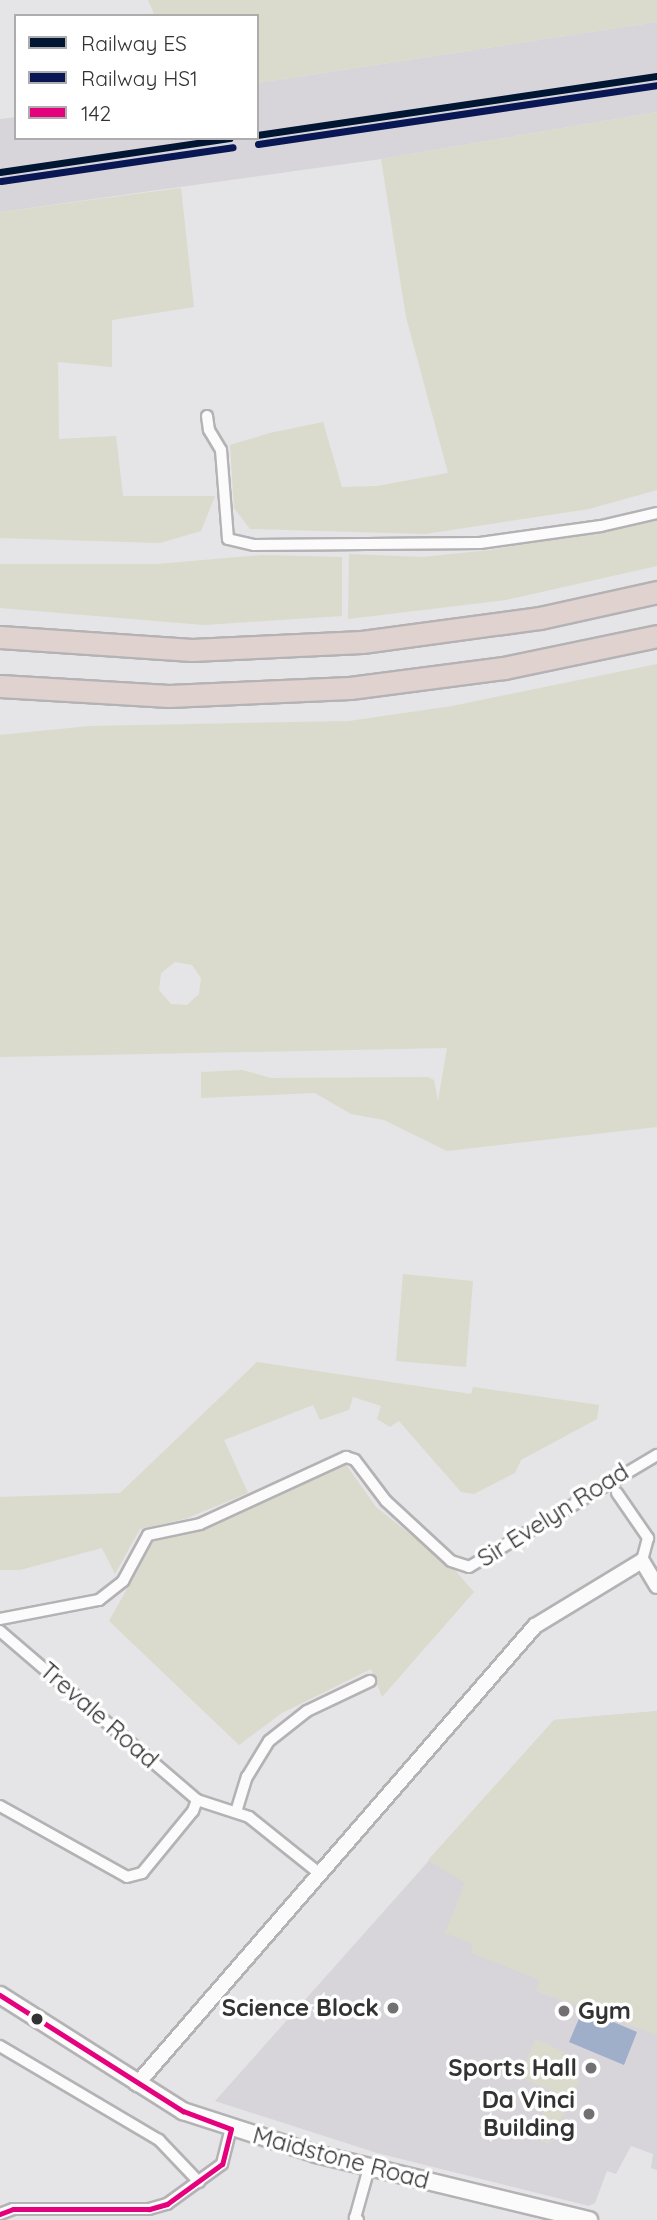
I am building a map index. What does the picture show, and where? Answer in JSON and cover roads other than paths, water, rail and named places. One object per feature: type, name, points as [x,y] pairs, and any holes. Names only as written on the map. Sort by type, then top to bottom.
[{"type":"highway","points":[[0,637],[192,650],[362,642],[540,618],[657,592]]},
{"type":"highway","points":[[0,686],[169,696],[338,689],[477,673],[657,636]]},
{"type":"main road","name":"Maidstone Road","points":[[0,1995],[183,2111],[232,2129],[369,2168],[589,2220]]},
{"type":"street","points":[[207,416],[209,430],[221,450],[228,540],[254,545],[480,543],[601,526],[657,513]]},
{"type":"street","name":"Sir Evelyn Road","points":[[0,1619],[99,1600],[123,1581],[148,1535],[200,1524],[346,1457],[354,1459],[386,1501],[450,1560],[468,1567],[657,1455]]},
{"type":"street","points":[[137,2084],[160,2053],[319,1873],[411,1774],[535,1626],[642,1561],[648,1538],[617,1493]]},
{"type":"street","points":[[642,1561],[657,1586]]},
{"type":"street","name":"Trevale Road","points":[[0,1632],[197,1800],[236,1812],[279,1838],[319,1873]]},
{"type":"street","points":[[236,1812],[247,1777],[269,1741],[307,1711],[370,1681]]},
{"type":"street","points":[[0,1805],[127,1877],[142,1873],[193,1811],[197,1800]]},
{"type":"street","points":[[0,2046],[159,2140],[199,2182]]},
{"type":"street","points":[[0,2214],[13,2209],[149,2209],[167,2204],[222,2164],[232,2129]]},
{"type":"street","points":[[356,2219],[369,2168]]},
{"type":"water","points":[[583,2009],[637,2032],[624,2065],[569,2042]]},
{"type":"rail line","name":"ES","points":[[259,135],[657,76]]},
{"type":"rail line","name":"HS1","points":[[258,144],[657,85]]},
{"type":"rail line","name":"ES","points":[[0,172],[216,140]]},
{"type":"rail line","name":"HS1","points":[[1,181],[233,147]]},
{"type":"place","name":"Science Block","points":[[393,2008]]},
{"type":"place","name":"Gym","points":[[564,2011]]},
{"type":"place","name":"Sports Hall","points":[[591,2068]]},
{"type":"place","name":"Da Vinci Building","points":[[589,2114]]}]
